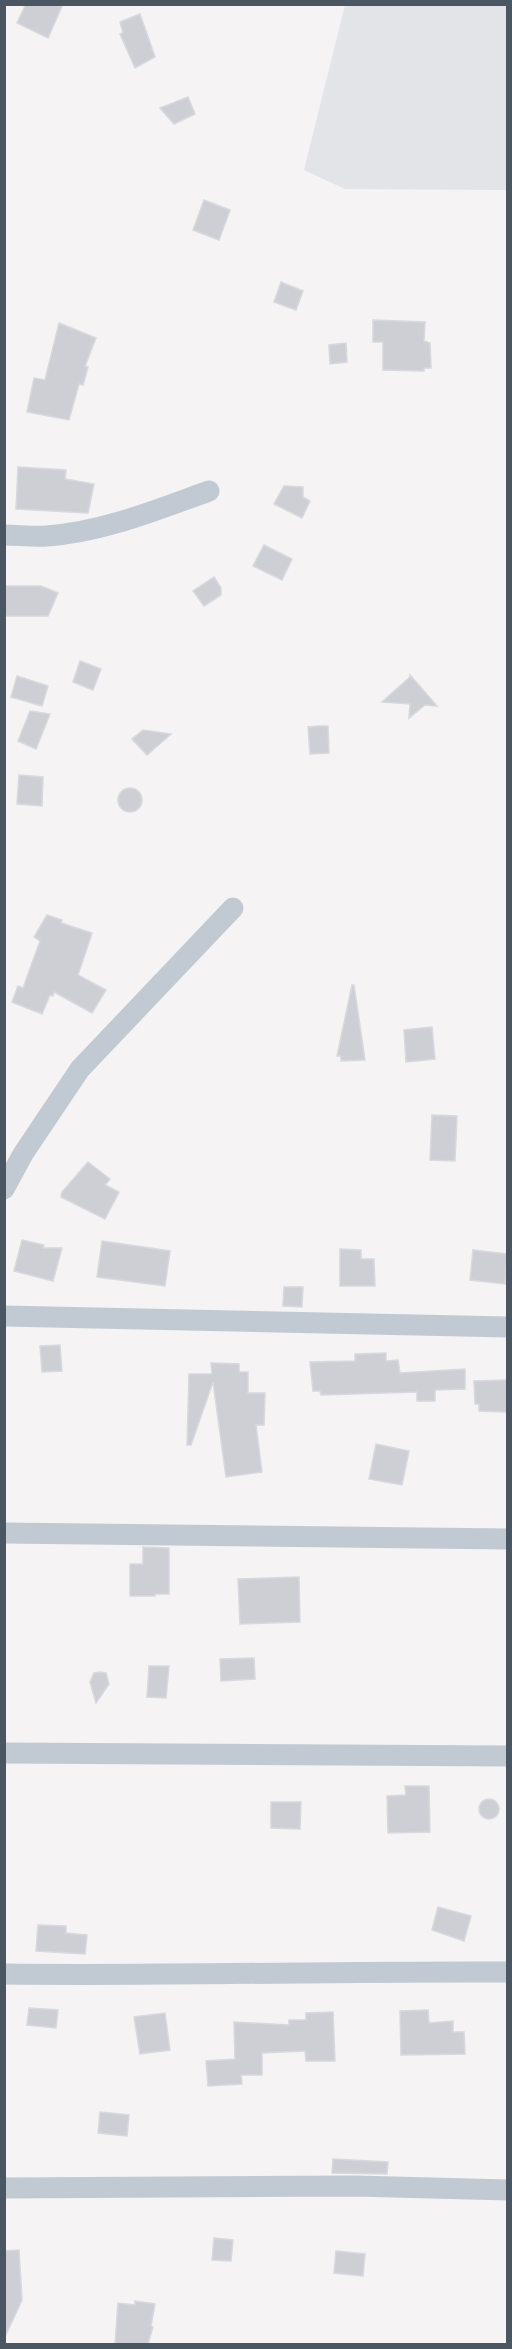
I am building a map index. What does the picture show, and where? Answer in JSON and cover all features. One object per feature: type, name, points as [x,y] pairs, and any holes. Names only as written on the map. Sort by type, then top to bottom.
[{"type":"street","points":[[4,535],[45,537],[88,531],[133,519],[209,491]]},
{"type":"street","points":[[4,1189],[23,1154],[80,1069],[233,908]]},
{"type":"street","points":[[4,1316],[507,1327]]},
{"type":"street","points":[[4,1533],[507,1539]]},
{"type":"street","points":[[4,1753],[507,1756]]},
{"type":"street","points":[[4,1974],[507,1972]]},
{"type":"street","points":[[4,2188],[355,2186],[507,2190]]},
{"type":"shaded area","points":[[345,5],[507,5],[507,190],[345,189],[304,170]]},
{"type":"building","points":[[26,4],[63,4],[48,38],[17,23]]},
{"type":"building","points":[[140,14],[155,57],[135,68],[120,34],[123,33],[120,22]]},
{"type":"building","points":[[188,97],[195,114],[174,124],[160,108]]},
{"type":"building","points":[[204,200],[230,210],[219,240],[193,230]]},
{"type":"building","points":[[281,282],[303,291],[296,310],[274,302]]},
{"type":"building","points":[[373,320],[425,322],[424,341],[430,343],[431,368],[424,368],[424,371],[383,370],[383,342],[373,342]]},
{"type":"building","points":[[59,323],[96,338],[85,366],[88,367],[83,385],[79,384],[69,420],[27,412],[34,378],[45,380]]},
{"type":"building","points":[[346,343],[347,362],[330,364],[329,345]]},
{"type":"building","points":[[18,467],[66,470],[65,479],[94,484],[88,513],[16,509]]},
{"type":"building","points":[[284,486],[303,487],[303,497],[310,501],[302,518],[274,504]]},
{"type":"building","points":[[264,545],[292,559],[282,580],[253,566]]},
{"type":"building","points":[[214,577],[221,588],[221,595],[204,606],[193,591]]},
{"type":"building","points":[[5,586],[41,586],[58,593],[48,616],[5,616]]},
{"type":"building","points":[[80,661],[101,669],[93,690],[73,682]]},
{"type":"building","points":[[410,675],[437,706],[425,705],[409,718],[410,704],[382,702]]},
{"type":"building","points":[[17,676],[48,686],[42,706],[11,697]]},
{"type":"building","points":[[30,711],[50,714],[36,749],[18,741]]},
{"type":"building","points":[[328,726],[329,753],[310,754],[308,727]]},
{"type":"building","points":[[143,730],[171,734],[147,755],[132,739]]},
{"type":"building","points":[[19,775],[43,777],[42,806],[17,804]]},
{"type":"building","points":[[130,788],[135,789],[141,795],[141,805],[135,811],[130,812],[125,811],[119,805],[118,800],[119,795],[125,789]]},
{"type":"building","points":[[47,915],[62,920],[61,923],[92,933],[78,975],[106,990],[92,1013],[54,992],[53,996],[50,995],[42,1014],[12,1002],[18,986],[23,988],[40,941],[34,937]]},
{"type":"building","points":[[352,985],[354,985],[365,1060],[341,1061],[341,1056],[337,1056]]},
{"type":"building","points":[[432,1027],[435,1059],[406,1062],[404,1030]]},
{"type":"building","points":[[432,1115],[457,1116],[455,1161],[430,1160]]},
{"type":"building","points":[[88,1162],[110,1179],[105,1185],[119,1192],[105,1219],[61,1197],[62,1192]]},
{"type":"building","points":[[22,1240],[44,1245],[43,1248],[62,1248],[53,1281],[14,1271]]},
{"type":"building","points":[[102,1241],[170,1251],[165,1286],[97,1277]]},
{"type":"building","points":[[340,1249],[361,1250],[361,1259],[374,1259],[375,1286],[340,1286]]},
{"type":"building","points":[[473,1250],[507,1254],[505,1284],[470,1280]]},
{"type":"building","points":[[284,1287],[303,1287],[302,1307],[283,1306]]},
{"type":"building","points":[[60,1345],[62,1371],[42,1372],[40,1346]]},
{"type":"building","points":[[386,1353],[386,1361],[398,1360],[400,1373],[465,1369],[465,1389],[435,1390],[435,1401],[417,1401],[417,1392],[321,1395],[320,1391],[313,1391],[310,1362],[355,1361],[355,1354]]},
{"type":"building","points":[[211,1363],[239,1364],[239,1372],[248,1372],[248,1393],[265,1393],[264,1425],[256,1425],[262,1472],[226,1477],[213,1382],[191,1445],[187,1445],[189,1374],[212,1374]]},
{"type":"building","points":[[507,1380],[507,1412],[479,1411],[479,1404],[475,1404],[474,1381]]},
{"type":"building","points":[[376,1444],[409,1451],[402,1485],[369,1479]]},
{"type":"building","points":[[143,1547],[169,1548],[169,1594],[130,1596],[130,1564],[143,1564]]},
{"type":"building","points":[[299,1577],[300,1622],[240,1624],[238,1579]]},
{"type":"building","points":[[254,1658],[255,1679],[221,1681],[220,1659]]},
{"type":"building","points":[[149,1666],[169,1666],[166,1698],[147,1697]]},
{"type":"building","points":[[94,1673],[106,1673],[109,1684],[96,1703],[90,1682]]},
{"type":"building","points":[[405,1786],[429,1786],[430,1832],[388,1833],[387,1796],[406,1795]]},
{"type":"building","points":[[485,1799],[493,1799],[499,1805],[499,1813],[493,1819],[485,1819],[479,1813],[479,1805]]},
{"type":"building","points":[[271,1802],[301,1802],[300,1829],[271,1828]]},
{"type":"building","points":[[438,1907],[471,1916],[464,1941],[432,1930]]},
{"type":"building","points":[[38,1925],[66,1926],[66,1933],[87,1935],[85,1954],[36,1951]]},
{"type":"building","points":[[29,2008],[58,2010],[56,2028],[27,2025]]},
{"type":"building","points":[[428,2010],[429,2023],[453,2021],[453,2032],[464,2032],[465,2054],[401,2055],[400,2011]]},
{"type":"building","points":[[333,2012],[335,2061],[306,2061],[305,2051],[262,2053],[262,2075],[241,2075],[242,2084],[208,2086],[206,2061],[235,2059],[234,2022],[289,2025],[289,2020],[306,2020],[306,2013]]},
{"type":"building","points":[[165,2013],[170,2050],[140,2054],[134,2017]]},
{"type":"building","points":[[100,2112],[129,2115],[127,2136],[98,2133]]},
{"type":"building","points":[[333,2159],[388,2162],[387,2174],[332,2173]]},
{"type":"building","points":[[214,2238],[233,2240],[231,2261],[212,2260]]},
{"type":"building","points":[[19,2250],[22,2300],[4,2339],[4,2251]]},
{"type":"building","points":[[336,2251],[365,2254],[363,2276],[334,2273]]},
{"type":"building","points":[[135,2301],[155,2304],[151,2326],[153,2327],[148,2344],[115,2344],[118,2303],[135,2305]]}]
